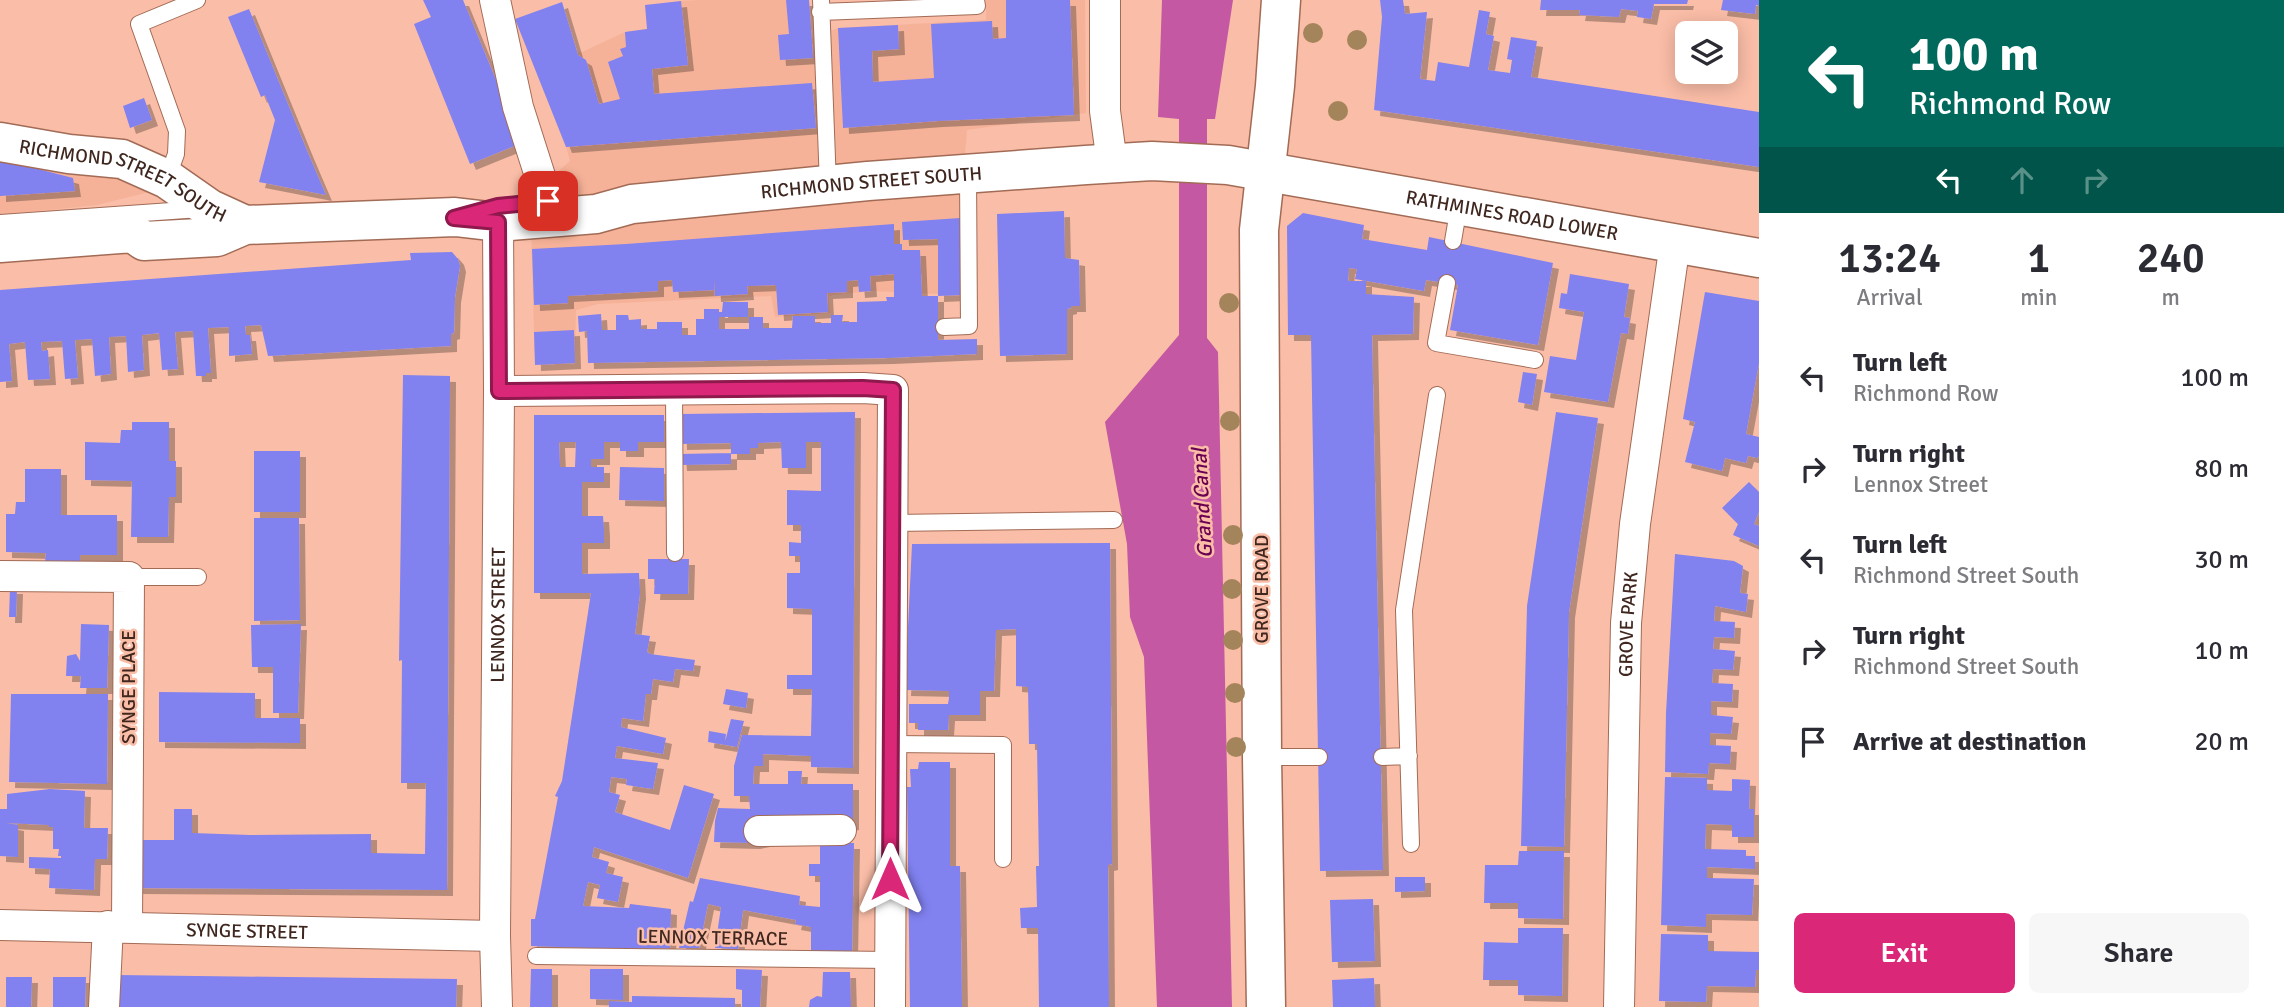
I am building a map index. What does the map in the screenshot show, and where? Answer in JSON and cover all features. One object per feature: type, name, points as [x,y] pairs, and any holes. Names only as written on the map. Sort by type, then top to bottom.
[{"type":"main road","name":"GROVE ROAD","points":[[1266,1007],[1259,230],[1246,168],[1275,86],[1281,0]]},
{"type":"main road","name":"RICHMOND STREET SOUTH","points":[[0,142],[122,159],[167,179],[210,209],[245,225]]},
{"type":"main road","name":"RICHMOND STREET SOUTH","points":[[0,243],[133,233],[144,241],[217,237],[245,225],[454,218],[498,222],[596,214],[632,204],[828,185],[1152,161]]},
{"type":"main road","name":"RATHMINES ROAD LOWER","points":[[1152,161],[1246,168],[1456,223],[1675,243],[1759,258]]},
{"type":"main road","name":"RICHMOND STREET SOUTH","points":[[454,218],[498,206],[548,201],[597,200],[632,204]]},
{"type":"street","points":[[495,0],[517,107],[548,201]]},
{"type":"street","points":[[1105,0],[1105,111],[1112,163]]},
{"type":"street","name":"LENNOX STREET","points":[[497,1007],[498,222]]},
{"type":"street","name":"GROVE PARK","points":[[1619,1007],[1626,623],[1635,524],[1675,243]]},
{"type":"street","points":[[499,391],[893,390],[890,1007]]},
{"type":"street","points":[[0,576],[129,577]]},
{"type":"street","name":"SYNGE PLACE","points":[[104,1007],[117,926],[129,577]]},
{"type":"street","points":[[759,831],[852,830]]},
{"type":"street","name":"SYNGE STREET","points":[[0,925],[495,936]]},
{"type":"lane","points":[[167,179],[176,154],[177,131],[139,24],[197,0]]},
{"type":"lane","points":[[828,185],[820,6],[976,6],[976,0]]},
{"type":"lane","points":[[944,327],[969,326],[968,174]]},
{"type":"lane","points":[[0,223],[210,209]]},
{"type":"lane","points":[[1447,283],[1436,343],[1535,360]]},
{"type":"lane","points":[[674,389],[675,554]]},
{"type":"lane","points":[[1411,844],[1404,610],[1437,395]]},
{"type":"lane","points":[[893,523],[1114,520]]},
{"type":"lane","points":[[129,577],[198,577]]},
{"type":"lane","points":[[891,744],[1003,745],[1003,859]]},
{"type":"lane","points":[[1262,757],[1319,757]]},
{"type":"lane","points":[[1382,757],[1409,757]]},
{"type":"lane","name":"LENNOX TERRACE","points":[[536,956],[890,960]]},
{"type":"shaded area","points":[[809,0],[812,38],[838,28],[986,20],[986,0],[1085,0],[1086,113],[967,130],[960,218],[960,295],[871,291],[833,295],[829,297],[830,313],[775,317],[771,296],[598,304],[576,310],[575,363],[535,365],[530,196],[570,161],[540,50],[582,52],[625,32],[647,29],[681,1]]},
{"type":"shaded area","points":[[0,149],[128,180],[149,192],[97,205],[0,215]]},
{"type":"water","name":"Grand Canal","points":[[1162,0],[1233,0],[1215,119],[1207,119],[1207,338],[1218,352],[1232,1007],[1157,1007],[1144,657],[1130,617],[1127,544],[1105,422],[1179,335],[1179,119],[1158,117]]},
{"type":"building","points":[[423,0],[463,0],[522,143],[470,164],[414,24],[431,17]]},
{"type":"building","points":[[786,0],[809,0],[813,58],[780,60],[778,35],[789,34]]},
{"type":"building","points":[[1006,0],[1070,0],[1074,115],[843,128],[838,28],[898,25],[899,49],[872,51],[873,82],[934,78],[931,24],[992,21],[993,39],[1006,38]]},
{"type":"building","points":[[1380,0],[1403,0],[1405,14],[1427,12],[1420,79],[1435,81],[1438,62],[1469,67],[1479,10],[1490,12],[1486,34],[1494,36],[1488,70],[1510,73],[1512,60],[1507,59],[1511,37],[1537,41],[1531,77],[1759,112],[1759,167],[1374,110],[1382,17]]},
{"type":"building","points":[[1541,0],[1688,0],[1687,4],[1654,4],[1651,19],[1637,17],[1638,11],[1621,9],[1619,17],[1579,15],[1580,10],[1540,10]]},
{"type":"building","points":[[1723,0],[1759,0],[1759,6],[1756,5],[1755,14],[1721,10]]},
{"type":"building","points":[[681,1],[688,65],[652,69],[654,94],[812,83],[816,128],[566,147],[515,19],[562,2],[578,55],[586,60],[599,104],[620,99],[608,62],[623,56],[620,49],[626,47],[625,32],[647,29],[645,5]]},
{"type":"building","points":[[249,9],[326,195],[259,182],[275,120],[265,95],[261,97],[228,17]]},
{"type":"building","points":[[144,98],[152,120],[130,128],[123,106]]},
{"type":"building","points":[[3,160],[73,178],[75,191],[0,196],[0,162]]},
{"type":"building","points":[[1064,211],[1065,258],[1079,260],[1080,306],[1067,309],[1067,354],[1000,356],[997,214]]},
{"type":"building","points":[[1303,213],[1364,225],[1362,239],[1427,250],[1429,237],[1553,263],[1538,345],[1450,330],[1458,285],[1426,280],[1424,291],[1355,279],[1357,269],[1349,268],[1348,281],[1366,281],[1366,294],[1414,297],[1413,334],[1372,335],[1383,870],[1320,871],[1311,335],[1288,335],[1287,226]]},
{"type":"building","points":[[960,218],[960,295],[938,296],[938,239],[903,240],[902,222]]},
{"type":"building","points":[[894,224],[894,244],[902,244],[902,250],[920,250],[922,296],[938,296],[938,340],[977,339],[977,354],[588,363],[587,331],[579,332],[578,316],[601,314],[602,330],[616,330],[616,315],[628,315],[629,320],[641,319],[641,329],[657,329],[657,322],[682,322],[682,335],[696,335],[696,319],[704,319],[704,309],[719,309],[719,312],[722,312],[723,302],[748,302],[748,317],[719,317],[719,329],[749,329],[749,317],[763,317],[763,328],[792,328],[793,316],[815,316],[815,323],[831,323],[831,315],[843,315],[842,322],[857,322],[857,302],[887,301],[886,297],[894,297],[894,274],[870,276],[871,291],[859,292],[858,280],[847,281],[847,292],[827,293],[828,312],[778,315],[776,285],[747,286],[748,294],[715,296],[714,278],[714,290],[673,292],[672,280],[658,281],[658,291],[568,296],[568,303],[534,305],[532,249]]},
{"type":"building","points":[[452,252],[460,266],[451,346],[268,356],[261,325],[245,326],[246,335],[250,335],[252,354],[229,356],[229,327],[208,328],[211,373],[206,373],[206,376],[196,376],[193,331],[175,332],[178,369],[162,370],[159,333],[142,335],[144,370],[128,372],[126,336],[109,337],[111,374],[95,376],[92,339],[75,340],[78,378],[65,379],[62,341],[41,342],[42,351],[48,350],[50,379],[28,380],[25,342],[9,344],[12,381],[0,382],[0,290],[411,260],[410,253]]},
{"type":"building","points":[[1570,274],[1629,284],[1624,317],[1630,318],[1628,334],[1621,333],[1608,402],[1544,392],[1550,356],[1576,360],[1584,312],[1559,308],[1561,293],[1567,294]]},
{"type":"building","points":[[1705,292],[1759,301],[1759,363],[1746,434],[1759,437],[1759,456],[1748,456],[1746,463],[1725,458],[1722,471],[1685,462],[1695,422],[1683,419]]},
{"type":"building","points":[[574,330],[575,363],[535,365],[534,332]]},
{"type":"building","points":[[1523,372],[1537,374],[1532,405],[1518,402]]},
{"type":"building","points":[[403,375],[450,376],[447,890],[133,888],[133,840],[174,840],[174,809],[192,809],[192,833],[371,834],[371,853],[425,854],[426,783],[401,783],[402,660],[399,661]]},
{"type":"building","points":[[855,412],[853,768],[811,767],[811,756],[763,754],[763,766],[754,766],[753,784],[788,784],[788,771],[802,771],[801,784],[853,784],[853,824],[754,843],[714,842],[718,808],[750,809],[749,796],[734,796],[734,766],[742,735],[811,736],[812,689],[787,689],[787,675],[812,675],[812,609],[787,608],[787,573],[800,573],[800,556],[789,556],[789,542],[801,543],[801,525],[787,525],[787,490],[821,491],[821,442],[806,442],[806,468],[782,468],[781,442],[758,443],[758,448],[750,448],[750,454],[731,454],[731,443],[681,444],[680,414]]},
{"type":"building","points":[[1556,412],[1598,418],[1569,612],[1564,847],[1521,846],[1527,606]]},
{"type":"building","points":[[534,415],[664,415],[664,442],[638,442],[638,451],[620,451],[620,442],[604,442],[604,459],[591,459],[591,467],[604,467],[604,482],[582,482],[582,516],[603,516],[604,543],[582,543],[582,574],[639,573],[640,593],[635,634],[650,636],[647,652],[650,654],[695,660],[693,671],[675,669],[673,682],[653,679],[651,694],[646,694],[643,721],[622,718],[621,727],[666,738],[663,754],[617,746],[615,758],[658,763],[653,789],[626,785],[627,779],[611,777],[609,792],[620,795],[615,812],[670,830],[684,785],[714,794],[688,878],[594,847],[592,857],[609,862],[606,873],[623,877],[618,902],[597,898],[600,885],[588,882],[583,906],[629,908],[630,904],[671,909],[670,948],[531,946],[531,919],[535,919],[558,797],[555,796],[562,781],[591,593],[534,593]],"holes":[[[559,442],[576,442],[575,467],[560,467]]]},
{"type":"building","points":[[132,422],[169,422],[169,461],[176,461],[176,497],[169,497],[168,537],[131,537],[132,481],[85,480],[85,442],[120,443],[121,430],[132,430]]},
{"type":"building","points":[[254,451],[300,451],[300,512],[254,512]]},
{"type":"building","points":[[731,453],[731,464],[681,465],[680,454]]},
{"type":"building","points":[[620,467],[664,468],[664,501],[619,500]]},
{"type":"building","points":[[25,469],[61,469],[61,515],[117,515],[117,555],[80,555],[80,562],[45,562],[46,553],[6,552],[6,514],[15,514],[16,502],[25,502]]},
{"type":"building","points":[[1749,482],[1759,492],[1759,512],[1754,524],[1759,526],[1759,546],[1733,535],[1738,524],[1722,508]]},
{"type":"building","points":[[254,518],[299,518],[300,620],[254,621]]},
{"type":"building","points":[[1110,543],[1112,864],[1108,865],[1109,1007],[1039,1007],[1038,928],[1021,928],[1020,908],[1037,907],[1037,744],[1029,744],[1028,687],[1016,686],[1016,629],[996,630],[994,691],[980,691],[980,715],[949,715],[948,730],[918,730],[918,723],[909,723],[909,704],[948,704],[949,698],[949,691],[905,690],[912,544]]},
{"type":"building","points":[[1675,554],[1734,561],[1743,566],[1740,593],[1748,594],[1746,612],[1715,606],[1714,621],[1735,622],[1734,638],[1714,637],[1713,649],[1735,651],[1733,670],[1713,669],[1712,683],[1733,684],[1732,702],[1711,701],[1711,715],[1733,717],[1731,734],[1710,733],[1710,745],[1731,746],[1730,764],[1709,763],[1708,774],[1665,772]]},
{"type":"building","points":[[648,559],[689,559],[688,594],[654,594],[655,579],[648,579]]},
{"type":"building","points":[[10,588],[17,588],[16,617],[9,617]]},
{"type":"building","points":[[81,624],[109,625],[107,688],[80,688],[81,676],[66,676],[67,656],[76,654],[80,661]]},
{"type":"building","points":[[301,624],[298,713],[273,713],[273,667],[252,667],[251,625]]},
{"type":"building","points":[[726,689],[748,693],[746,708],[723,704]]},
{"type":"building","points":[[159,692],[255,693],[255,718],[300,718],[300,743],[159,742]]},
{"type":"building","points":[[11,694],[108,694],[107,784],[9,782]]},
{"type":"building","points":[[731,719],[744,721],[737,747],[708,742],[709,731],[726,734],[725,742]]},
{"type":"building","points":[[919,762],[950,762],[950,866],[960,866],[962,1007],[910,1007],[907,787],[911,787],[910,769],[918,769]]},
{"type":"building","points":[[1665,777],[1707,778],[1707,790],[1732,791],[1732,779],[1750,780],[1749,809],[1754,809],[1754,837],[1732,837],[1732,825],[1706,824],[1705,849],[1746,850],[1746,856],[1755,856],[1755,869],[1707,867],[1707,878],[1754,879],[1752,915],[1706,914],[1706,927],[1661,925]]},
{"type":"building","points":[[50,789],[85,791],[84,828],[108,828],[107,859],[95,859],[94,890],[49,888],[50,869],[29,868],[29,857],[61,858],[58,856],[59,849],[53,849],[53,827],[49,825],[6,823],[18,825],[18,857],[0,856],[0,809],[7,809],[7,794]]},
{"type":"building","points":[[820,843],[854,843],[852,952],[811,951],[811,927],[795,924],[796,920],[743,910],[738,949],[715,948],[721,907],[708,904],[699,948],[679,948],[690,901],[693,902],[700,878],[800,896],[799,905],[820,907],[820,876],[809,876],[809,864],[820,864]]},
{"type":"building","points":[[1519,851],[1564,851],[1563,919],[1518,918],[1518,903],[1484,903],[1485,865],[1518,865]]},
{"type":"building","points":[[1395,877],[1425,877],[1425,891],[1395,892]]},
{"type":"building","points":[[1373,899],[1375,961],[1332,962],[1330,900]]},
{"type":"building","points":[[1518,928],[1563,928],[1562,996],[1518,995],[1518,980],[1483,980],[1484,942],[1518,943]]},
{"type":"building","points":[[1661,934],[1708,935],[1708,951],[1759,952],[1755,987],[1707,986],[1706,1002],[1659,1001]]},
{"type":"building","points":[[531,969],[552,969],[552,1007],[530,1007]]},
{"type":"building","points":[[590,969],[623,969],[623,1000],[590,999]]},
{"type":"building","points":[[736,969],[762,970],[760,1007],[742,1007],[742,990],[736,989]]},
{"type":"building","points":[[823,972],[850,972],[851,1007],[809,1007],[810,1000],[817,996],[822,997]]},
{"type":"building","points":[[116,975],[457,979],[456,1007],[115,1007]]},
{"type":"building","points":[[6,977],[32,977],[31,1007],[6,1007]]},
{"type":"building","points":[[53,977],[86,977],[85,1007],[53,1007]]},
{"type":"building","points":[[1374,978],[1375,1007],[1333,1007],[1332,980]]},
{"type":"building","points":[[632,996],[735,998],[735,1007],[609,1007],[609,1001],[632,1002]]},
{"type":"route","points":[[548,201],[498,206],[454,218],[498,222],[499,391],[893,390],[890,879]]}]
